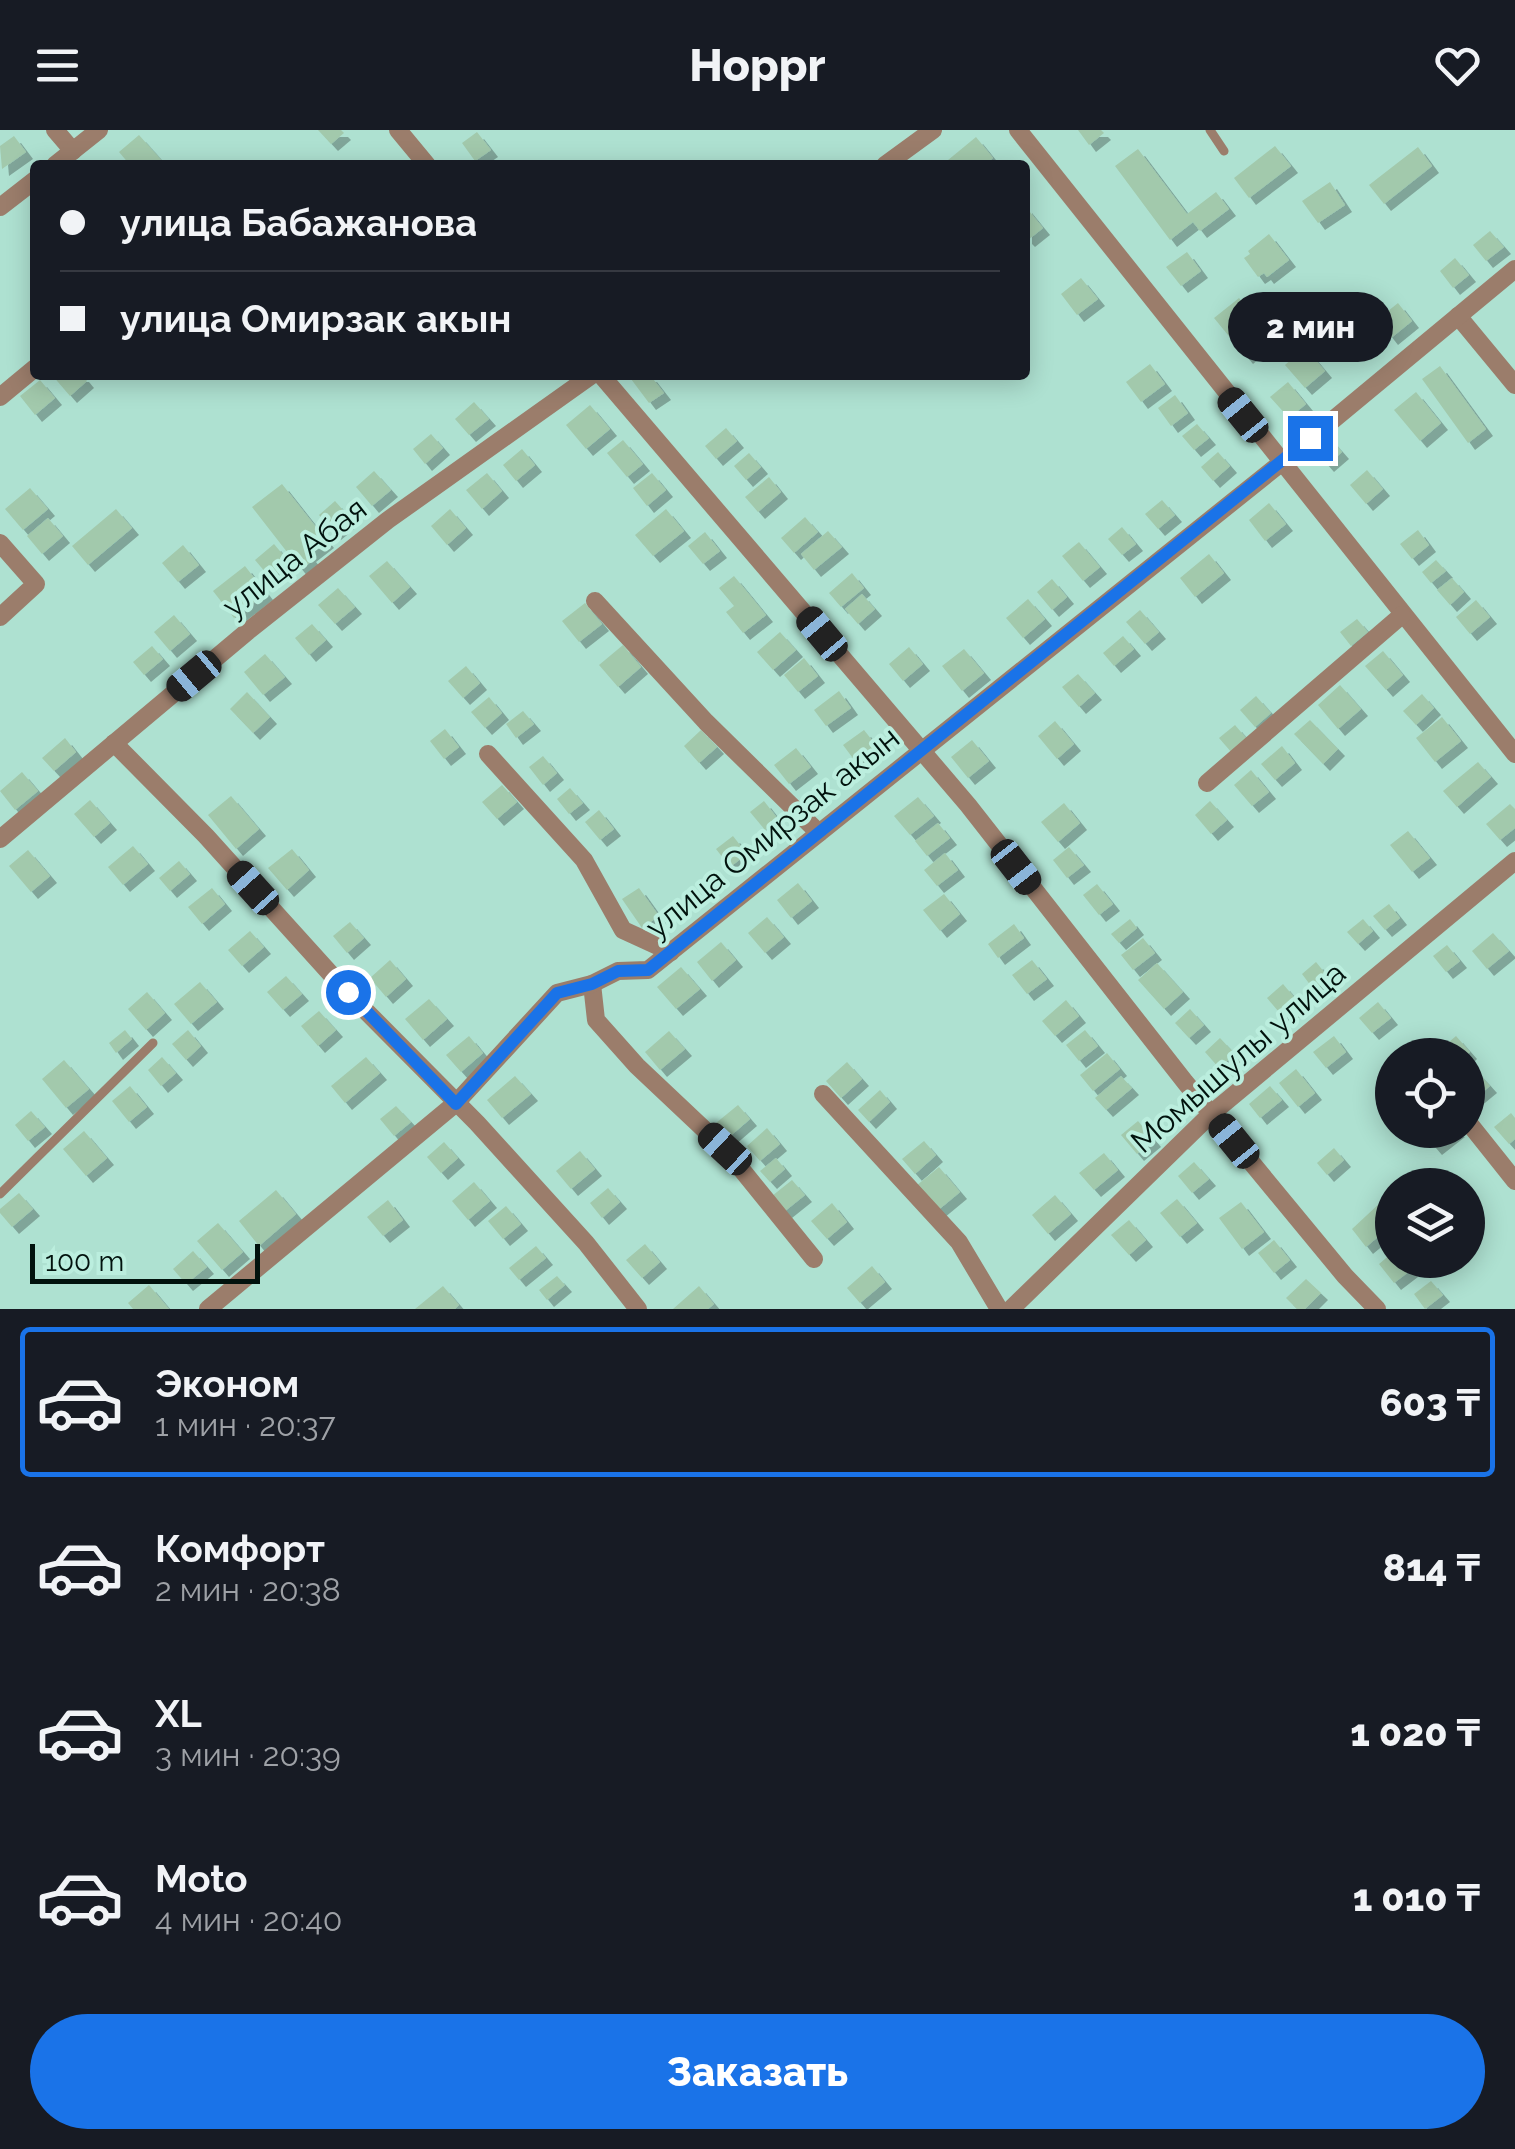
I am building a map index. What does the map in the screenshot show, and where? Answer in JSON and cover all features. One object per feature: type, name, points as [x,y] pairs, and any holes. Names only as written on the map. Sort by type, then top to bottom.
[{"type":"street","points":[[55,130],[73,151]]},
{"type":"street","points":[[61,160],[99,130]]},
{"type":"street","points":[[398,130],[423,160]]},
{"type":"street","points":[[892,160],[934,130]]},
{"type":"street","points":[[1018,130],[1515,754]]},
{"type":"street","points":[[0,207],[30,184]]},
{"type":"street","name":"улица Омирзак акын","points":[[208,1309],[456,1104],[557,993],[592,984],[618,971],[648,970],[1515,269]]},
{"type":"street","points":[[1458,316],[1515,385]]},
{"type":"street","points":[[0,396],[30,372]]},
{"type":"street","name":"улица Абая","points":[[0,840],[248,631],[388,520],[585,380]]},
{"type":"street","points":[[605,380],[968,805],[1211,1114],[1345,1276],[1378,1309]]},
{"type":"street","points":[[0,543],[36,584],[0,618]]},
{"type":"street","points":[[595,600],[706,722],[819,833]]},
{"type":"street","points":[[1207,782],[1402,614]]},
{"type":"street","points":[[114,744],[206,836],[586,1242],[638,1309]]},
{"type":"street","points":[[488,754],[584,860],[623,930],[671,952]]},
{"type":"street","name":"Момышулы улица","points":[[1011,1309],[1211,1114],[1515,862]]},
{"type":"street","points":[[592,984],[596,1020],[636,1066],[725,1149],[814,1259]]},
{"type":"street","points":[[823,1094],[959,1242],[999,1309]]},
{"type":"street","points":[[1485,1143],[1515,1181]]},
{"type":"lane","points":[[1210,130],[1224,150]]},
{"type":"lane","points":[[0,1194],[153,1043]]},
{"type":"building","points":[[318,130],[341,130],[344,133],[331,144]]},
{"type":"building","points":[[1078,130],[1101,130],[1104,133],[1089,145]]},
{"type":"building","points":[[477,132],[491,150],[474,160],[462,143]]},
{"type":"building","points":[[139,135],[161,160],[126,160],[119,152]]},
{"type":"building","points":[[14,136],[26,152],[2,169],[0,146]]},
{"type":"building","points":[[976,137],[993,158],[991,160],[948,160]]},
{"type":"building","points":[[1275,146],[1291,166],[1249,198],[1234,178]]},
{"type":"building","points":[[1418,147],[1432,166],[1384,204],[1369,185]]},
{"type":"building","points":[[1138,149],[1187,214],[1216,192],[1229,209],[1200,231],[1193,222],[1170,240],[1115,166]]},
{"type":"building","points":[[1330,182],[1345,205],[1318,223],[1302,201]]},
{"type":"building","points":[[1030,212],[1043,228],[1030,238]]},
{"type":"building","points":[[1490,231],[1504,247],[1486,261],[1473,245]]},
{"type":"building","points":[[1269,234],[1289,260],[1267,277],[1264,273],[1258,277],[1244,258]]},
{"type":"building","points":[[1187,252],[1201,271],[1181,286],[1166,267]]},
{"type":"building","points":[[1455,258],[1469,275],[1453,288],[1440,271]]},
{"type":"building","points":[[1081,278],[1098,299],[1077,315],[1061,294]]},
{"type":"building","points":[[1239,298],[1270,337],[1246,357],[1214,318]]},
{"type":"building","points":[[1398,303],[1412,321],[1391,338],[1377,320]]},
{"type":"building","points":[[1305,347],[1325,371],[1305,388],[1285,365]]},
{"type":"building","points":[[1150,364],[1165,384],[1141,402],[1126,382]]},
{"type":"building","points":[[1440,366],[1486,429],[1468,443],[1422,379]]},
{"type":"building","points":[[40,380],[55,398],[35,415],[20,396]]},
{"type":"building","points":[[56,380],[86,380],[87,381],[70,396]]},
{"type":"building","points":[[632,380],[654,380],[664,393],[649,403]]},
{"type":"building","points":[[1288,382],[1306,404],[1289,418],[1270,397]]},
{"type":"building","points":[[1416,392],[1441,423],[1420,441],[1394,410]]},
{"type":"building","points":[[1175,395],[1188,413],[1171,426],[1158,408]]},
{"type":"building","points":[[474,402],[489,419],[469,435],[455,419]]},
{"type":"building","points":[[590,405],[610,429],[586,449],[566,425]]},
{"type":"building","points":[[1197,424],[1209,438],[1194,450],[1182,436]]},
{"type":"building","points":[[726,428],[737,441],[716,459],[705,446]]},
{"type":"building","points":[[431,434],[443,448],[425,464],[413,449]]},
{"type":"building","points":[[1328,436],[1342,452],[1327,465],[1313,449]]},
{"type":"building","points":[[623,440],[643,464],[627,477],[607,453]]},
{"type":"building","points":[[522,449],[535,465],[516,481],[503,465]]},
{"type":"building","points":[[1218,452],[1230,466],[1213,481],[1201,467]]},
{"type":"building","points":[[749,453],[761,467],[746,480],[734,466]]},
{"type":"building","points":[[1367,470],[1383,489],[1366,504],[1350,485]]},
{"type":"building","points":[[374,471],[391,490],[372,506],[356,487]]},
{"type":"building","points":[[487,473],[502,491],[482,509],[466,490]]},
{"type":"building","points":[[652,473],[666,490],[647,506],[633,488]]},
{"type":"building","points":[[769,477],[781,492],[758,512],[745,497]]},
{"type":"building","points":[[282,484],[327,541],[309,555],[313,560],[301,570],[252,507]]},
{"type":"building","points":[[30,488],[48,509],[23,530],[5,509]]},
{"type":"building","points":[[1162,500],[1175,515],[1158,529],[1145,514]]},
{"type":"building","points":[[335,501],[351,519],[334,533],[319,515]]},
{"type":"building","points":[[1269,503],[1286,524],[1265,541],[1249,520]]},
{"type":"building","points":[[116,509],[132,528],[88,565],[72,546]]},
{"type":"building","points":[[450,509],[466,528],[447,545],[431,526]]},
{"type":"building","points":[[666,509],[684,531],[653,556],[635,535]]},
{"type":"building","points":[[805,517],[818,532],[794,553],[781,538]]},
{"type":"building","points":[[48,518],[63,536],[42,554],[27,536]]},
{"type":"building","points":[[1122,527],[1136,544],[1122,555],[1108,539]]},
{"type":"building","points":[[1418,530],[1429,545],[1412,559],[1400,544]]},
{"type":"building","points":[[828,531],[842,547],[814,570],[801,554]]},
{"type":"building","points":[[705,532],[720,551],[703,564],[688,546]]},
{"type":"building","points":[[1079,542],[1100,567],[1083,581],[1062,556]]},
{"type":"building","points":[[274,544],[290,563],[271,579],[255,560]]},
{"type":"building","points":[[183,545],[199,565],[178,582],[162,563]]},
{"type":"building","points":[[1209,554],[1224,573],[1195,597],[1180,578]]},
{"type":"building","points":[[1436,560],[1446,571],[1431,583],[1422,572]]},
{"type":"building","points":[[387,561],[410,587],[392,603],[369,576]]},
{"type":"building","points":[[245,566],[266,593],[234,618],[213,591]]},
{"type":"building","points":[[852,573],[864,588],[841,607],[829,593]]},
{"type":"building","points":[[734,576],[766,615],[743,633],[726,612],[734,606],[719,588]]},
{"type":"building","points":[[1452,578],[1464,592],[1450,605],[1437,590]]},
{"type":"building","points":[[1052,579],[1067,597],[1052,610],[1037,592]]},
{"type":"building","points":[[338,588],[355,607],[335,624],[318,605]]},
{"type":"building","points":[[862,594],[875,609],[858,624],[845,609]]},
{"type":"building","points":[[1028,599],[1045,619],[1023,638],[1006,618]]},
{"type":"building","points":[[1476,600],[1490,617],[1470,634],[1456,617]]},
{"type":"building","points":[[585,603],[602,624],[579,642],[562,621]]},
{"type":"building","points":[[1140,610],[1159,632],[1145,644],[1126,622]]},
{"type":"building","points":[[174,615],[190,634],[170,651],[154,632]]},
{"type":"building","points":[[1357,619],[1368,632],[1351,646],[1340,632]]},
{"type":"building","points":[[312,624],[326,640],[309,655],[295,638]]},
{"type":"building","points":[[780,632],[796,650],[773,670],[757,652]]},
{"type":"building","points":[[1123,636],[1134,649],[1114,666],[1103,653]]},
{"type":"building","points":[[623,645],[641,667],[618,687],[599,665]]},
{"type":"building","points":[[152,646],[163,659],[144,675],[133,662]]},
{"type":"building","points":[[909,647],[923,664],[903,681],[889,664]]},
{"type":"building","points":[[964,649],[984,673],[962,691],[942,666]]},
{"type":"building","points":[[1383,651],[1403,675],[1386,690],[1365,666]]},
{"type":"building","points":[[265,654],[285,677],[263,695],[244,672]]},
{"type":"building","points":[[804,658],[818,676],[798,692],[784,675]]},
{"type":"building","points":[[466,666],[480,683],[463,698],[448,681]]},
{"type":"building","points":[[1078,674],[1095,693],[1079,707],[1062,687]]},
{"type":"building","points":[[1340,685],[1361,709],[1338,729],[1318,705]]},
{"type":"building","points":[[839,691],[851,708],[826,726],[814,710]]},
{"type":"building","points":[[247,692],[270,717],[253,733],[230,709]]},
{"type":"building","points":[[1422,694],[1434,708],[1416,725],[1403,711]]},
{"type":"building","points":[[1256,696],[1271,713],[1255,727],[1240,710]]},
{"type":"building","points":[[489,697],[502,713],[485,728],[471,712]]},
{"type":"building","points":[[523,711],[534,724],[516,738],[506,724]]},
{"type":"building","points":[[1442,717],[1461,741],[1435,762],[1416,738]]},
{"type":"building","points":[[1310,720],[1338,749],[1323,764],[1294,734]]},
{"type":"building","points":[[1055,721],[1074,744],[1057,759],[1038,736]]},
{"type":"building","points":[[1235,725],[1247,739],[1232,753],[1219,738]]},
{"type":"building","points":[[445,729],[459,747],[444,759],[430,741]]},
{"type":"building","points":[[701,730],[717,747],[699,763],[684,746]]},
{"type":"building","points":[[864,730],[879,749],[858,765],[843,745]]},
{"type":"building","points":[[65,738],[76,752],[54,771],[42,758]]},
{"type":"building","points":[[972,740],[989,761],[968,778],[951,757]]},
{"type":"building","points":[[1282,746],[1295,763],[1275,780],[1261,764]]},
{"type":"building","points":[[796,748],[811,767],[789,784],[774,765]]},
{"type":"building","points":[[543,756],[557,773],[543,785],[529,767]]},
{"type":"building","points":[[1478,762],[1491,777],[1457,807],[1443,791]]},
{"type":"building","points":[[1251,770],[1269,792],[1252,806],[1234,785]]},
{"type":"building","points":[[22,772],[38,791],[15,810],[0,791]]},
{"type":"building","points":[[502,785],[517,802],[497,819],[482,802]]},
{"type":"building","points":[[570,788],[583,803],[569,814],[557,799]]},
{"type":"building","points":[[231,796],[259,829],[236,849],[208,815]]},
{"type":"building","points":[[918,797],[934,816],[910,835],[894,816]]},
{"type":"building","points":[[90,800],[110,823],[94,837],[74,814]]},
{"type":"building","points":[[764,801],[778,819],[765,830],[750,812]]},
{"type":"building","points":[[1210,801],[1227,820],[1211,834],[1195,815]]},
{"type":"building","points":[[1064,803],[1080,823],[1058,842],[1041,822]]},
{"type":"building","points":[[1510,804],[1515,809],[1515,828],[1500,840],[1486,824]]},
{"type":"building","points":[[599,810],[614,829],[600,840],[585,822]]},
{"type":"building","points":[[938,823],[950,838],[927,856],[915,841]]},
{"type":"building","points":[[1408,831],[1430,858],[1412,872],[1390,845]]},
{"type":"building","points":[[733,836],[747,854],[730,867],[716,849]]},
{"type":"building","points":[[133,846],[148,864],[123,885],[108,867]]},
{"type":"building","points":[[1069,847],[1084,865],[1067,878],[1053,860]]},
{"type":"building","points":[[292,849],[309,870],[287,890],[268,868]]},
{"type":"building","points":[[28,850],[50,876],[31,892],[9,866]]},
{"type":"building","points":[[945,853],[958,870],[937,886],[924,870]]},
{"type":"building","points":[[179,861],[190,874],[170,891],[159,878]]},
{"type":"building","points":[[798,883],[812,901],[791,918],[777,900]]},
{"type":"building","points":[[1097,884],[1113,904],[1099,915],[1083,895]]},
{"type":"building","points":[[212,888],[225,904],[202,924],[188,907]]},
{"type":"building","points":[[639,888],[659,916],[642,928],[622,899]]},
{"type":"building","points":[[944,894],[960,914],[940,931],[923,910]]},
{"type":"building","points":[[1389,904],[1400,918],[1385,930],[1373,916]]},
{"type":"building","points":[[767,917],[784,937],[765,953],[748,933]]},
{"type":"building","points":[[1130,919],[1137,928],[1119,943],[1111,934]]},
{"type":"building","points":[[1363,919],[1373,931],[1358,944],[1347,932]]},
{"type":"building","points":[[350,922],[364,938],[347,953],[333,936]]},
{"type":"building","points":[[1014,924],[1024,938],[998,958],[988,944]]},
{"type":"building","points":[[250,931],[264,947],[242,966],[228,950]]},
{"type":"building","points":[[1493,933],[1509,951],[1487,969],[1472,951]]},
{"type":"building","points":[[1143,938],[1155,953],[1133,970],[1121,955]]},
{"type":"building","points":[[721,942],[736,960],[712,981],[697,962]]},
{"type":"building","points":[[1447,945],[1460,961],[1446,972],[1433,956]]},
{"type":"building","points":[[390,960],[406,979],[386,997],[370,978]]},
{"type":"building","points":[[1032,960],[1047,979],[1027,994],[1012,975]]},
{"type":"building","points":[[1316,962],[1329,978],[1314,990],[1302,974]]},
{"type":"building","points":[[1157,963],[1183,992],[1164,1009],[1138,980]]},
{"type":"building","points":[[681,967],[700,989],[676,1009],[657,987]]},
{"type":"building","points":[[286,976],[302,994],[283,1010],[267,992]]},
{"type":"building","points":[[200,982],[217,1002],[191,1024],[174,1004]]},
{"type":"building","points":[[1283,984],[1300,1004],[1284,1018],[1267,998]]},
{"type":"building","points":[[147,992],[165,1013],[146,1030],[128,1009]]},
{"type":"building","points":[[429,999],[447,1019],[423,1040],[405,1019]]},
{"type":"building","points":[[1066,1000],[1079,1016],[1055,1036],[1042,1021]]},
{"type":"building","points":[[1378,1002],[1391,1018],[1372,1033],[1359,1018]]},
{"type":"building","points":[[1190,1009],[1204,1025],[1189,1038],[1175,1023]]},
{"type":"building","points":[[319,1011],[336,1030],[318,1046],[301,1026]]},
{"type":"building","points":[[125,1030],[132,1039],[116,1053],[109,1043]]},
{"type":"building","points":[[188,1030],[201,1046],[186,1060],[172,1044]]},
{"type":"building","points":[[1085,1030],[1098,1046],[1079,1061],[1066,1045]]},
{"type":"building","points":[[669,1031],[685,1049],[660,1070],[645,1052]]},
{"type":"building","points":[[469,1036],[483,1053],[461,1072],[446,1055]]},
{"type":"building","points":[[1334,1036],[1346,1052],[1326,1068],[1313,1052]]},
{"type":"building","points":[[1220,1038],[1235,1054],[1219,1068],[1205,1052]]},
{"type":"building","points":[[1107,1053],[1120,1069],[1093,1091],[1080,1075]]},
{"type":"building","points":[[162,1057],[176,1073],[161,1086],[148,1070]]},
{"type":"building","points":[[366,1057],[380,1073],[345,1103],[331,1086]]},
{"type":"building","points":[[64,1060],[89,1089],[66,1108],[42,1079]]},
{"type":"building","points":[[847,1062],[862,1079],[841,1098],[826,1081]]},
{"type":"building","points":[[1296,1069],[1315,1093],[1298,1107],[1279,1083]]},
{"type":"building","points":[[515,1076],[531,1094],[502,1118],[487,1100]]},
{"type":"building","points":[[1121,1076],[1132,1088],[1106,1110],[1095,1098]]},
{"type":"building","points":[[130,1086],[147,1107],[129,1122],[112,1101]]},
{"type":"building","points":[[1270,1086],[1282,1100],[1260,1118],[1249,1104]]},
{"type":"building","points":[[880,1090],[890,1102],[869,1122],[858,1110]]},
{"type":"building","points":[[738,1105],[750,1119],[728,1138],[716,1123]]},
{"type":"building","points":[[396,1106],[411,1122],[394,1136],[380,1119]]},
{"type":"building","points":[[31,1111],[45,1127],[28,1141],[15,1125]]},
{"type":"building","points":[[1511,1113],[1515,1118],[1515,1139],[1509,1144],[1494,1127]]},
{"type":"building","points":[[1138,1121],[1154,1140],[1137,1154],[1121,1135]]},
{"type":"building","points":[[767,1128],[780,1144],[760,1161],[747,1146]]},
{"type":"building","points":[[84,1131],[107,1158],[86,1176],[63,1149]]},
{"type":"building","points":[[924,1141],[936,1155],[915,1174],[902,1159]]},
{"type":"building","points":[[444,1142],[458,1158],[441,1173],[427,1157]]},
{"type":"building","points":[[1334,1148],[1344,1160],[1327,1175],[1317,1163]]},
{"type":"building","points":[[580,1151],[595,1169],[571,1189],[556,1171]]},
{"type":"building","points":[[1104,1153],[1118,1170],[1094,1190],[1079,1173]]},
{"type":"building","points":[[776,1158],[785,1169],[770,1182],[760,1171]]},
{"type":"building","points":[[1194,1162],[1209,1179],[1192,1193],[1178,1176]]},
{"type":"building","points":[[939,1167],[960,1192],[937,1211],[916,1186]]},
{"type":"building","points":[[792,1180],[805,1195],[785,1211],[772,1196]]},
{"type":"building","points":[[474,1182],[490,1201],[468,1220],[452,1201]]},
{"type":"building","points":[[608,1188],[620,1202],[602,1218],[590,1203]]},
{"type":"building","points":[[276,1190],[296,1214],[259,1246],[239,1221]]},
{"type":"building","points":[[19,1193],[33,1209],[12,1227],[0,1209]]},
{"type":"building","points":[[1055,1195],[1071,1214],[1048,1234],[1032,1215]]},
{"type":"building","points":[[1177,1199],[1197,1223],[1180,1237],[1160,1213]]},
{"type":"building","points":[[388,1200],[403,1220],[383,1236],[367,1217]]},
{"type":"building","points":[[1241,1202],[1264,1232],[1242,1249],[1219,1218]]},
{"type":"building","points":[[832,1203],[847,1222],[827,1239],[811,1221]]},
{"type":"building","points":[[506,1206],[521,1224],[503,1239],[488,1221]]},
{"type":"building","points":[[1375,1208],[1375,1239],[1366,1247],[1352,1229]]},
{"type":"building","points":[[1129,1220],[1146,1240],[1129,1255],[1111,1235]]},
{"type":"building","points":[[218,1223],[243,1252],[222,1270],[197,1241]]},
{"type":"building","points":[[1274,1240],[1290,1260],[1274,1273],[1258,1253]]},
{"type":"building","points":[[645,1244],[660,1262],[642,1278],[626,1260]]},
{"type":"building","points":[[536,1246],[546,1258],[519,1280],[509,1268]]},
{"type":"building","points":[[193,1251],[207,1267],[186,1284],[173,1269]]},
{"type":"building","points":[[872,1266],[885,1282],[860,1303],[847,1288]]},
{"type":"building","points":[[557,1276],[565,1285],[547,1300],[539,1290]]},
{"type":"building","points":[[1306,1279],[1321,1293],[1305,1309],[1297,1309],[1286,1298]]},
{"type":"building","points":[[1431,1281],[1443,1295],[1425,1309],[1414,1294]]},
{"type":"building","points":[[149,1285],[169,1309],[133,1309],[128,1303]]},
{"type":"building","points":[[443,1286],[459,1305],[455,1309],[415,1309]]},
{"type":"building","points":[[699,1286],[714,1304],[708,1309],[673,1309]]},
{"type":"route","points":[[348,992],[456,1104],[557,993],[592,984],[618,971],[648,970],[1310,438]]}]
